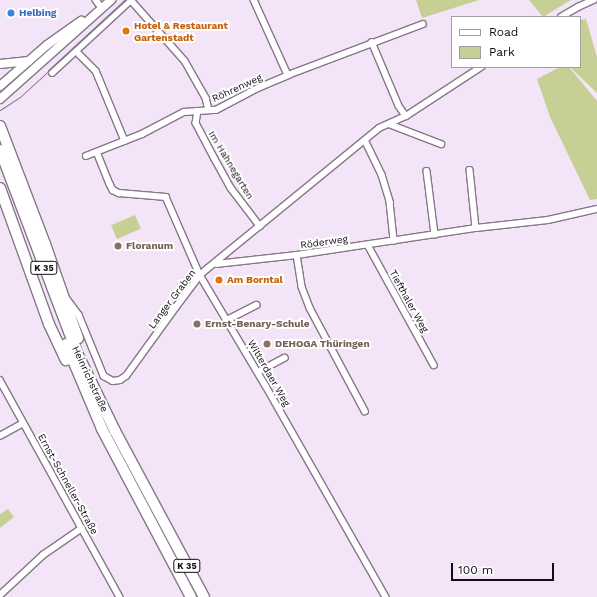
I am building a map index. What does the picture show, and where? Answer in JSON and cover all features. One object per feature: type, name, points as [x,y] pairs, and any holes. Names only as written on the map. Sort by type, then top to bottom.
[{"type":"highway","name":"K 35","points":[[0,126],[63,294],[88,386]]},
{"type":"highway","name":"Heinrichstraße","points":[[0,150],[88,386],[102,429],[192,597]]},
{"type":"highway","name":"Heinrichstraße","points":[[0,164],[59,326],[88,386],[204,597]]},
{"type":"highway","name":"K 35","points":[[0,188],[49,324],[75,382],[88,386]]},
{"type":"main road","points":[[0,99],[111,0]]},
{"type":"main road","points":[[0,86],[29,60],[57,38],[102,8]]},
{"type":"main road","points":[[0,64],[29,60]]},
{"type":"street","points":[[96,0],[102,8]]},
{"type":"street","points":[[52,73],[131,0],[185,61],[206,98],[209,110]]},
{"type":"street","points":[[254,0],[288,76]]},
{"type":"street","points":[[563,16],[594,0]]},
{"type":"street","name":"Röhrenweg","points":[[86,156],[142,134],[184,112],[216,110],[258,88],[372,42],[423,24]]},
{"type":"street","points":[[372,42],[406,116]]},
{"type":"street","points":[[76,51],[96,72],[125,140]]},
{"type":"street","name":"Langer Graben","points":[[63,294],[79,315],[104,376],[113,381],[120,380],[126,376],[200,275],[379,128],[406,116],[480,68]]},
{"type":"street","name":"Im Hahnegarten","points":[[198,110],[196,123],[215,159],[231,188],[260,226]]},
{"type":"street","points":[[389,124],[441,144]]},
{"type":"street","points":[[365,140],[382,175],[390,202],[394,241]]},
{"type":"street","name":"Witterdaer Weg","points":[[97,152],[110,184],[119,194],[166,197],[200,275],[258,372],[386,597]]},
{"type":"street","points":[[470,170],[476,228]]},
{"type":"street","points":[[427,171],[435,234]]},
{"type":"street","name":"Röderweg","points":[[214,264],[297,255],[476,228],[548,220],[597,209]]},
{"type":"street","name":"Tiefthaler Weg","points":[[368,245],[434,365]]},
{"type":"street","points":[[297,255],[302,287],[310,308],[365,411]]},
{"type":"street","points":[[227,320],[256,304]]},
{"type":"street","points":[[258,372],[284,358]]},
{"type":"street","name":"Ernst-Schneller-Straße","points":[[0,380],[120,597]]},
{"type":"street","points":[[0,436],[23,423]]},
{"type":"street","points":[[0,595],[43,555],[82,528]]},
{"type":"green space","points":[[416,0],[479,0],[422,18]]},
{"type":"green space","points":[[529,0],[571,0],[545,16],[542,16]]},
{"type":"green space","points":[[586,19],[597,57],[597,93],[571,68],[581,68],[581,20]]},
{"type":"green space","points":[[558,68],[570,68],[597,101],[597,199],[590,200],[550,117],[537,79]]},
{"type":"green space","points":[[135,215],[141,229],[117,239],[111,225]]},
{"type":"green space","points":[[8,509],[14,517],[0,528],[0,514]]},
{"type":"tram line","points":[[0,110],[20,97],[126,0]]},
{"type":"place","name":"Helbing","points":[[11,13]]},
{"type":"place","name":"Hotel & Restaurant Gartenstadt","points":[[126,31]]},
{"type":"place","name":"Floranum","points":[[118,246]]},
{"type":"place","name":"Am Borntal","points":[[219,280]]},
{"type":"place","name":"Ernst-Benary-Schule","points":[[197,324]]},
{"type":"place","name":"DEHOGA Thüringen","points":[[267,344]]}]
